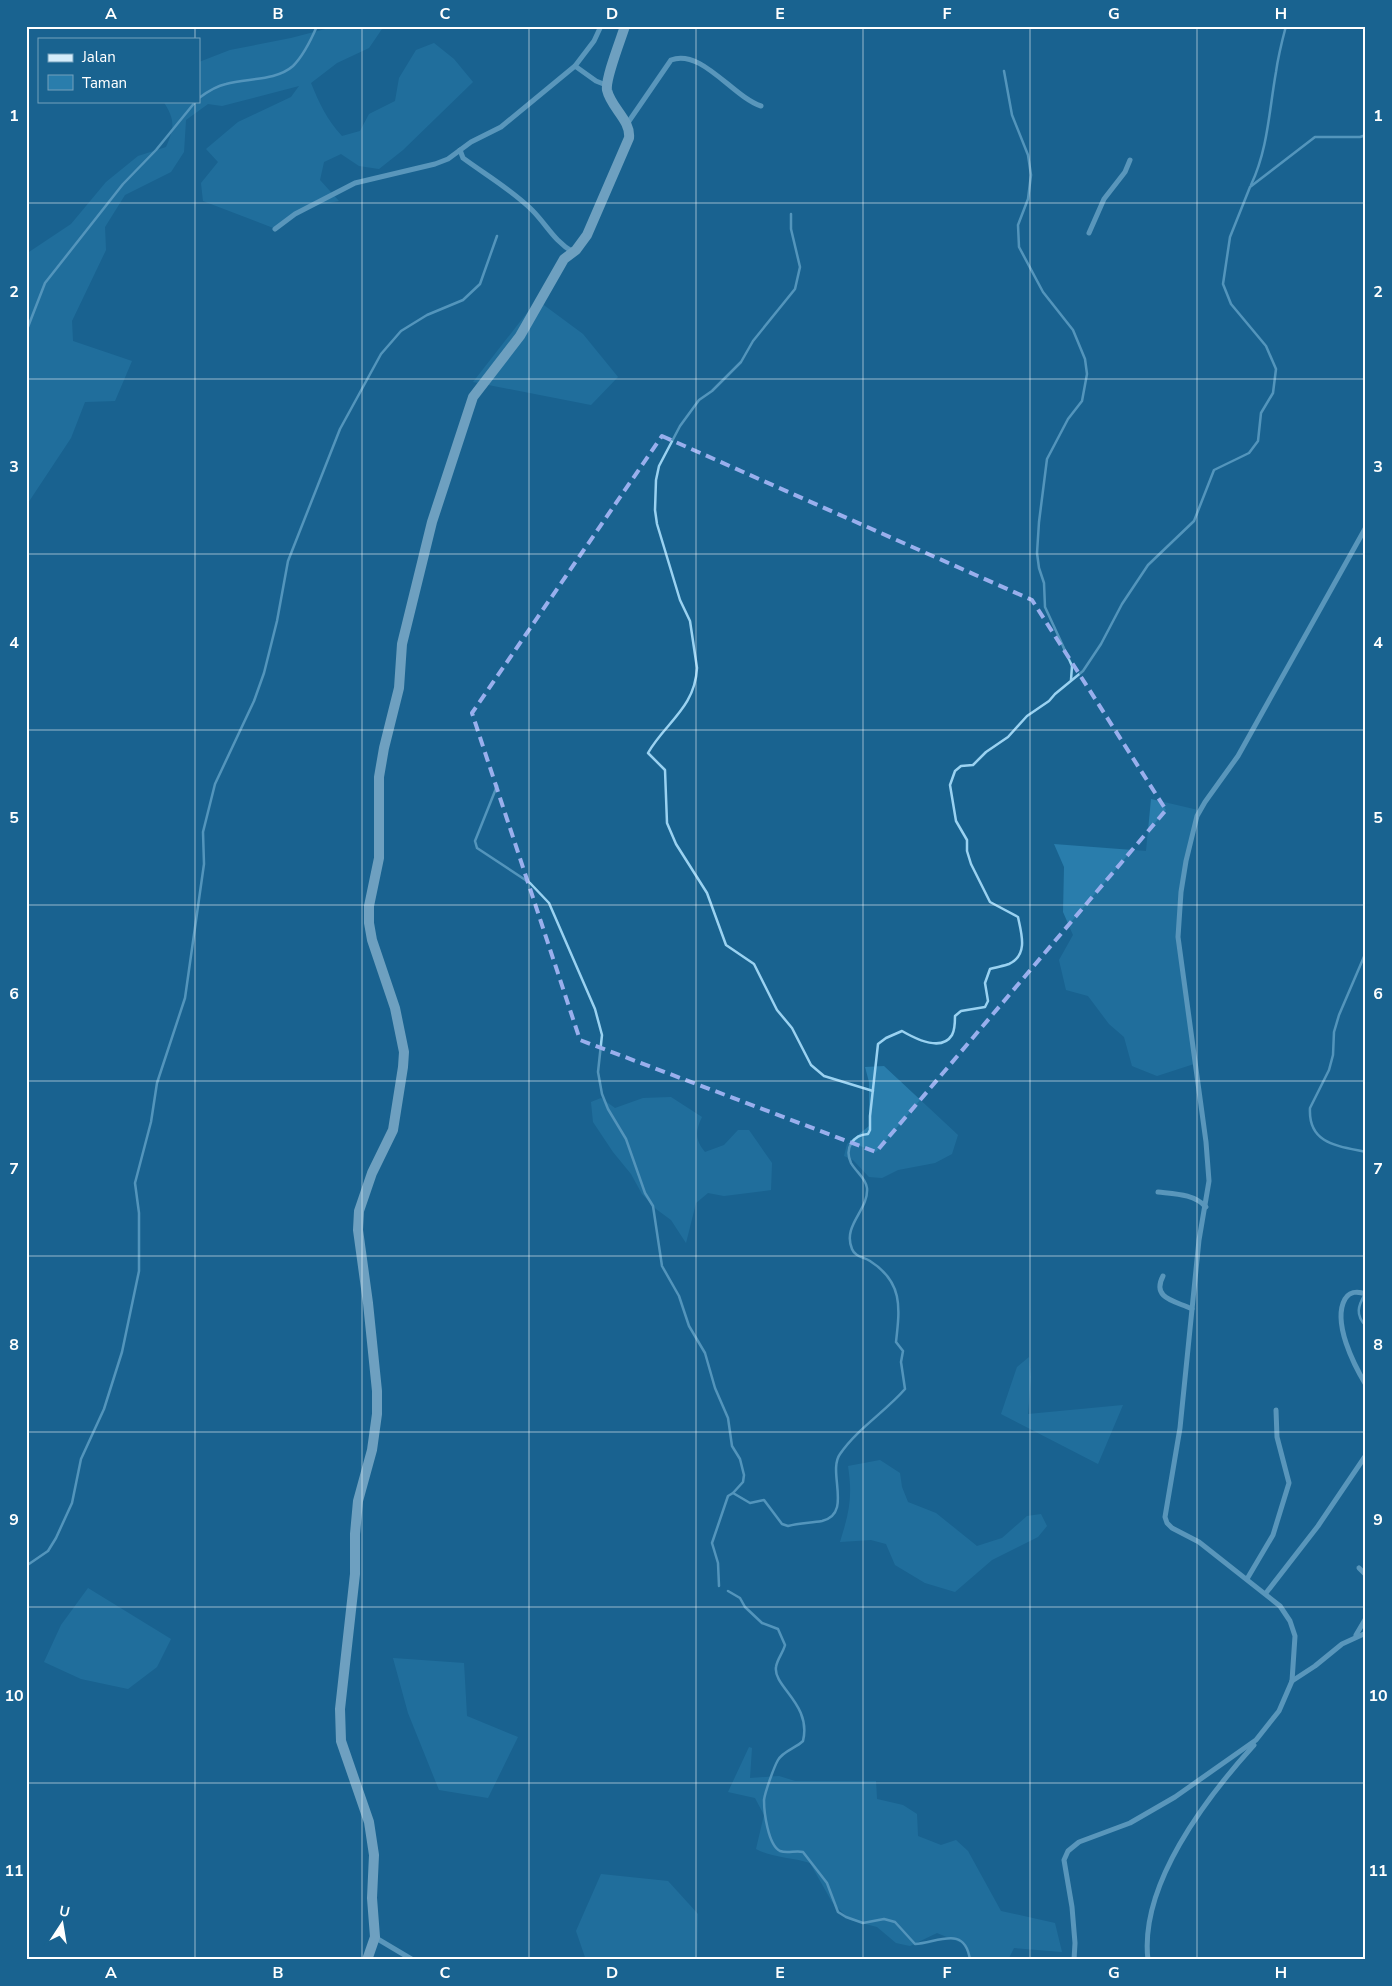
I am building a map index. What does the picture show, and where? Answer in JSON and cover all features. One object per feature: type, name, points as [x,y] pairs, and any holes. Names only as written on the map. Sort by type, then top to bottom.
[{"type":"street","points":[[275,229],[295,214],[338,190],[369,178],[435,164],[448,159],[460,150],[501,127],[575,66],[594,41],[601,26]]},
{"type":"street","points":[[367,1960],[375,1937],[372,1898],[374,1855],[372,1833],[341,1741],[340,1709],[355,1574],[355,1534],[358,1501],[372,1450],[377,1414],[373,1352],[358,1230],[359,1211],[372,1172],[393,1130],[404,1052],[395,1008],[372,940],[370,923],[369,906],[379,858],[379,777],[399,688],[402,644],[432,522],[473,397],[524,329],[560,265],[587,235],[629,138],[627,124],[610,99],[606,85],[625,26]]},
{"type":"street","points":[[627,124],[672,60],[677,58],[699,61],[748,102],[761,106]]},
{"type":"street","points":[[575,66],[596,81],[606,85]]},
{"type":"street","points":[[460,150],[463,158],[517,196],[533,211],[560,244],[573,252]]},
{"type":"street","points":[[1090,233],[1104,199],[1125,172],[1130,160]]},
{"type":"street","points":[[1148,1960],[1146,1941],[1148,1923],[1172,1861],[1200,1810],[1279,1711],[1292,1681],[1295,1636],[1290,1621],[1280,1606],[1266,1592],[1199,1542],[1172,1528],[1167,1523],[1165,1517],[1180,1428],[1199,1240],[1206,1208],[1209,1181],[1206,1142],[1178,937],[1181,892],[1197,816],[1238,756],[1366,526]]},
{"type":"street","points":[[1158,1192],[1199,1200],[1206,1208]]},
{"type":"street","points":[[1163,1276],[1159,1284],[1159,1291],[1163,1296],[1192,1309]]},
{"type":"street","points":[[1366,1294],[1354,1292],[1348,1295],[1342,1304],[1341,1315],[1345,1342],[1366,1385]]},
{"type":"street","points":[[1247,1579],[1273,1535],[1289,1483],[1278,1438],[1276,1410]]},
{"type":"street","points":[[1266,1592],[1318,1526],[1366,1455]]},
{"type":"street","points":[[1360,1568],[1366,1575]]},
{"type":"street","points":[[1292,1681],[1356,1635],[1366,1618]]},
{"type":"street","points":[[1356,1635],[1366,1633]]},
{"type":"street","points":[[1074,1960],[1072,1907],[1064,1860],[1068,1850],[1079,1842],[1130,1823],[1175,1797],[1256,1740]]},
{"type":"street","points":[[375,1937],[413,1960]]},
{"type":"highlighted area","points":[[662,436],[1032,600],[1166,810],[876,1152],[580,1040],[472,713]]},
{"type":"green space","points":[[337,26],[384,26],[369,48],[337,63],[311,83],[324,111],[342,136],[360,131],[369,114],[395,101],[399,78],[416,50],[434,43],[454,59],[473,82],[403,150],[379,169],[359,166],[341,154],[324,162],[320,180],[339,201],[308,207],[276,229],[203,201],[201,183],[218,162],[206,149],[238,122],[291,97],[299,86],[222,106],[208,104],[186,120],[184,152],[171,172],[125,195],[105,227],[106,250],[72,321],[73,341],[132,361],[115,401],[85,402],[71,438],[26,506],[26,254],[71,224],[106,182],[138,156],[166,147],[171,134],[172,118],[164,102],[200,102],[200,62],[230,50],[291,38]]},
{"type":"green space","points":[[537,300],[583,334],[618,377],[591,405],[473,382]]},
{"type":"green space","points":[[1151,799],[1198,810],[1178,908],[1181,974],[1194,1064],[1157,1076],[1132,1066],[1124,1037],[1109,1024],[1088,996],[1066,990],[1059,960],[1073,935],[1063,912],[1064,867],[1054,844],[1146,851]]},
{"type":"green space","points":[[884,1066],[958,1135],[952,1154],[935,1163],[898,1170],[882,1178],[869,1177],[853,1160],[844,1156],[847,1144],[869,1126],[869,1082],[865,1067]]},
{"type":"green space","points":[[671,1097],[702,1117],[697,1135],[699,1143],[705,1152],[724,1145],[738,1130],[749,1130],[772,1163],[771,1190],[724,1196],[708,1193],[696,1203],[686,1243],[671,1220],[656,1209],[642,1194],[631,1174],[613,1152],[593,1122],[591,1102],[601,1098],[615,1108],[643,1098]]},
{"type":"green space","points":[[1029,1357],[1031,1377],[1028,1414],[1123,1405],[1098,1464],[1001,1414],[1017,1367]]},
{"type":"green space","points":[[880,1460],[900,1473],[902,1487],[908,1502],[936,1513],[977,1546],[1002,1538],[1027,1516],[1041,1514],[1047,1526],[1038,1537],[992,1560],[955,1592],[925,1583],[895,1565],[886,1544],[871,1540],[840,1542],[849,1505],[848,1466]]},
{"type":"green space","points":[[88,1588],[171,1639],[157,1667],[128,1689],[81,1679],[44,1662],[61,1625]]},
{"type":"green space","points":[[393,1658],[464,1663],[467,1716],[518,1737],[488,1798],[439,1790],[408,1713]]},
{"type":"green space","points":[[749,1747],[752,1748],[750,1778],[779,1776],[795,1781],[876,1781],[877,1799],[903,1805],[917,1814],[918,1836],[941,1845],[956,1840],[968,1851],[1001,1911],[1055,1923],[1062,1952],[1014,1948],[1008,1960],[970,1960],[964,1944],[937,1933],[910,1946],[896,1943],[877,1927],[850,1920],[832,1902],[810,1863],[769,1854],[756,1849],[764,1815],[755,1798],[728,1792]]},
{"type":"green space","points":[[601,1874],[668,1881],[698,1914],[697,1960],[586,1960],[576,1931]]},
{"type":"waterway","points":[[200,97],[222,85],[270,77],[286,71],[301,57],[317,26]]},
{"type":"waterway","points":[[347,26],[353,26]]},
{"type":"waterway","points":[[1251,185],[1265,144],[1278,61],[1286,26]]},
{"type":"waterway","points":[[1004,71],[1012,115],[1028,155],[1031,175],[1028,199],[1018,225],[1019,247],[1043,292],[1073,330],[1085,359],[1087,374],[1082,401],[1068,419],[1047,459],[1037,553],[1044,583],[1045,607],[1072,666],[1071,680]]},
{"type":"waterway","points":[[26,332],[45,283],[123,184],[156,150],[195,102]]},
{"type":"waterway","points":[[719,1586],[718,1563],[712,1543],[728,1496],[733,1493],[750,1503],[764,1500],[782,1524],[788,1526],[822,1521],[831,1517],[836,1510],[838,1501],[836,1471],[840,1454],[905,1389],[901,1362],[903,1351],[896,1342],[898,1307],[894,1287],[881,1269],[855,1254],[852,1249],[850,1232],[867,1196],[867,1188],[863,1178],[851,1163],[849,1147],[854,1140],[868,1134],[870,1130],[878,1044],[902,1031],[927,1042],[941,1043],[947,1040],[953,1033],[955,1016],[961,1011],[985,1007],[988,1001],[985,983],[990,969],[1009,964],[1015,960],[1019,955],[1022,943],[1018,917],[990,902],[971,864],[967,851],[967,840],[956,821],[950,785],[955,771],[961,766],[973,765],[986,752],[1008,737],[1027,716],[1049,701],[1083,671],[1101,644],[1122,604],[1148,565],[1194,521],[1214,470],[1249,453],[1258,441],[1261,413],[1273,393],[1276,369],[1266,346],[1231,304],[1223,284],[1230,237],[1250,187],[1315,137],[1360,137],[1366,135]]},
{"type":"waterway","points":[[791,214],[791,229],[800,267],[795,289],[753,341],[741,362],[712,391],[699,400],[680,426],[659,466],[656,480],[655,510],[657,524],[680,600],[690,621],[697,668],[695,682],[685,705],[648,753],[665,770],[667,823],[676,844],[707,893],[726,945],[754,964],[777,1010],[792,1028],[811,1065],[824,1076],[873,1091]]},
{"type":"waterway","points":[[26,1566],[48,1551],[72,1503],[81,1459],[104,1409],[122,1352],[139,1271],[139,1213],[135,1183],[151,1122],[157,1083],[185,998],[204,864],[203,832],[215,784],[254,701],[264,673],[277,621],[288,561],[340,429],[381,354],[401,331],[427,315],[463,300],[480,284],[497,236]]},
{"type":"waterway","points":[[497,786],[475,841],[477,848],[530,883],[549,903],[595,1009],[602,1035],[598,1072],[602,1094],[608,1109],[626,1139],[645,1193],[653,1206],[662,1266],[679,1296],[689,1326],[705,1353],[715,1388],[728,1418],[732,1446],[740,1459],[744,1475],[743,1482],[733,1493]]},
{"type":"waterway","points":[[1366,952],[1339,1015],[1334,1032],[1333,1055],[1329,1070],[1310,1108],[1311,1120],[1319,1136],[1335,1145],[1366,1152]]},
{"type":"waterway","points":[[1365,1294],[1359,1314],[1366,1326]]},
{"type":"waterway","points":[[728,1591],[740,1598],[745,1607],[762,1623],[778,1629],[785,1645],[776,1667],[777,1674],[780,1682],[798,1707],[804,1728],[803,1741],[783,1754],[778,1760],[765,1796],[766,1820],[772,1842],[776,1848],[783,1852],[803,1852],[827,1883],[838,1912],[846,1917],[863,1923],[884,1919],[895,1922],[915,1944],[949,1938],[956,1939],[962,1942],[967,1949],[970,1960]]}]
